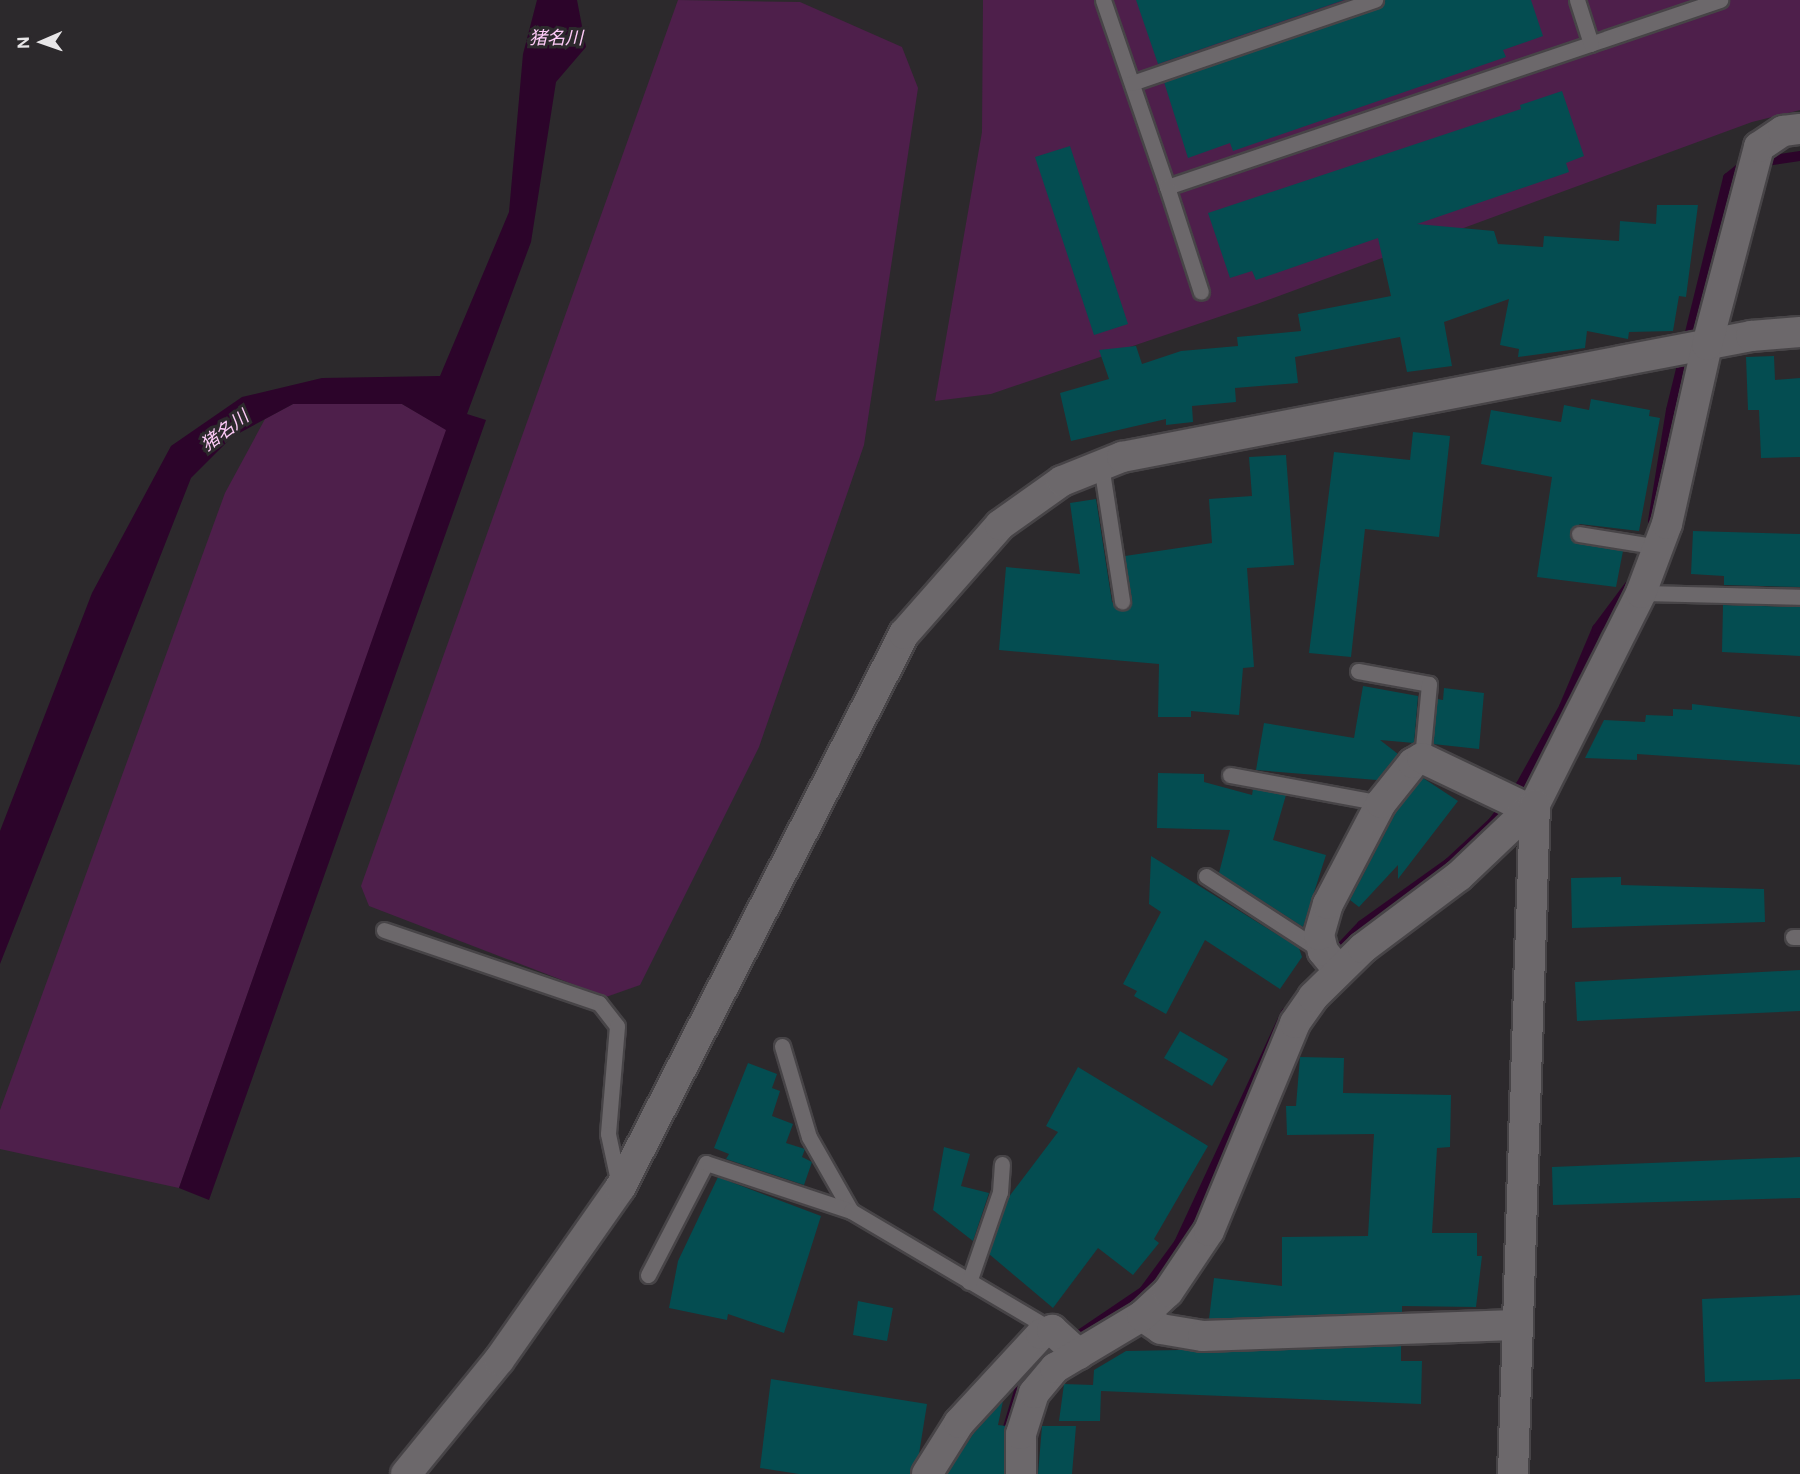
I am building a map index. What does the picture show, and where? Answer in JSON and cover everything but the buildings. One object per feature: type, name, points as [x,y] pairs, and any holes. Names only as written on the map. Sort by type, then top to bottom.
[{"type":"street","points":[[1021,1474],[1021,1434],[1034,1393],[1055,1368],[1142,1316],[1168,1292],[1209,1231],[1294,1023],[1331,961],[1459,876],[1532,806],[1641,593],[1659,547],[1707,345],[1759,147],[1783,131],[1800,129]]},
{"type":"street","points":[[406,1474],[500,1360],[620,1188],[904,634],[1000,525],[1062,481],[1122,457],[1707,345],[1800,332]]},
{"type":"street","points":[[1331,961],[1319,935],[1328,904],[1381,802],[1422,758],[1532,806]]},
{"type":"street","points":[[1513,1474],[1515,1325],[1532,806]]},
{"type":"street","points":[[1142,1316],[1161,1329],[1213,1336],[1515,1325]]},
{"type":"street","points":[[927,1474],[959,1423],[1041,1334],[1052,1330],[1079,1354]]},
{"type":"lane","points":[[1103,0],[1201,292]]},
{"type":"lane","points":[[1132,83],[1375,0]]},
{"type":"lane","points":[[1576,0],[1591,44]]},
{"type":"lane","points":[[1167,187],[1720,0]]},
{"type":"lane","points":[[1101,465],[1122,601]]},
{"type":"lane","points":[[1579,534],[1659,547]]},
{"type":"lane","points":[[1641,593],[1800,597]]},
{"type":"lane","points":[[1358,671],[1429,684],[1422,758]]},
{"type":"lane","points":[[1230,775],[1381,802]]},
{"type":"lane","points":[[1206,876],[1331,961]]},
{"type":"lane","points":[[384,930],[599,1003],[617,1026],[608,1134],[620,1188]]},
{"type":"lane","points":[[782,1046],[809,1137],[851,1211]]},
{"type":"lane","points":[[648,1275],[706,1163],[851,1211],[1052,1330]]},
{"type":"lane","points":[[969,1282],[1000,1192],[1002,1164]]},
{"type":"shaded area","points":[[678,0],[800,2],[902,47],[918,88],[864,445],[759,747],[640,985],[606,997],[369,906],[361,886]]},
{"type":"shaded area","points":[[983,0],[1800,0],[1800,110],[1752,122],[1257,304],[991,394],[935,401],[982,132]]},
{"type":"shaded area","points":[[293,404],[402,404],[447,430],[179,1188],[0,1149],[0,1110],[225,493],[265,419]]},
{"type":"water","name":"猪名川","points":[[537,0],[577,0],[586,47],[556,82],[531,242],[467,414],[486,420],[209,1200],[179,1188],[446,430],[402,404],[293,404],[232,437],[191,478],[0,964],[0,831],[92,593],[171,446],[242,397],[322,378],[440,376],[509,212],[523,54]]},
{"type":"waterway","points":[[1653,521],[1671,410],[1728,178],[1745,164],[1800,156]]},
{"type":"waterway","points":[[1332,957],[1362,925],[1449,863],[1493,822],[1521,785],[1564,707],[1597,629],[1629,586]]},
{"type":"waterway","points":[[1069,1342],[1144,1291],[1179,1243],[1286,1013]]},
{"type":"waterway","points":[[1003,1444],[1022,1381],[1039,1368]]}]
